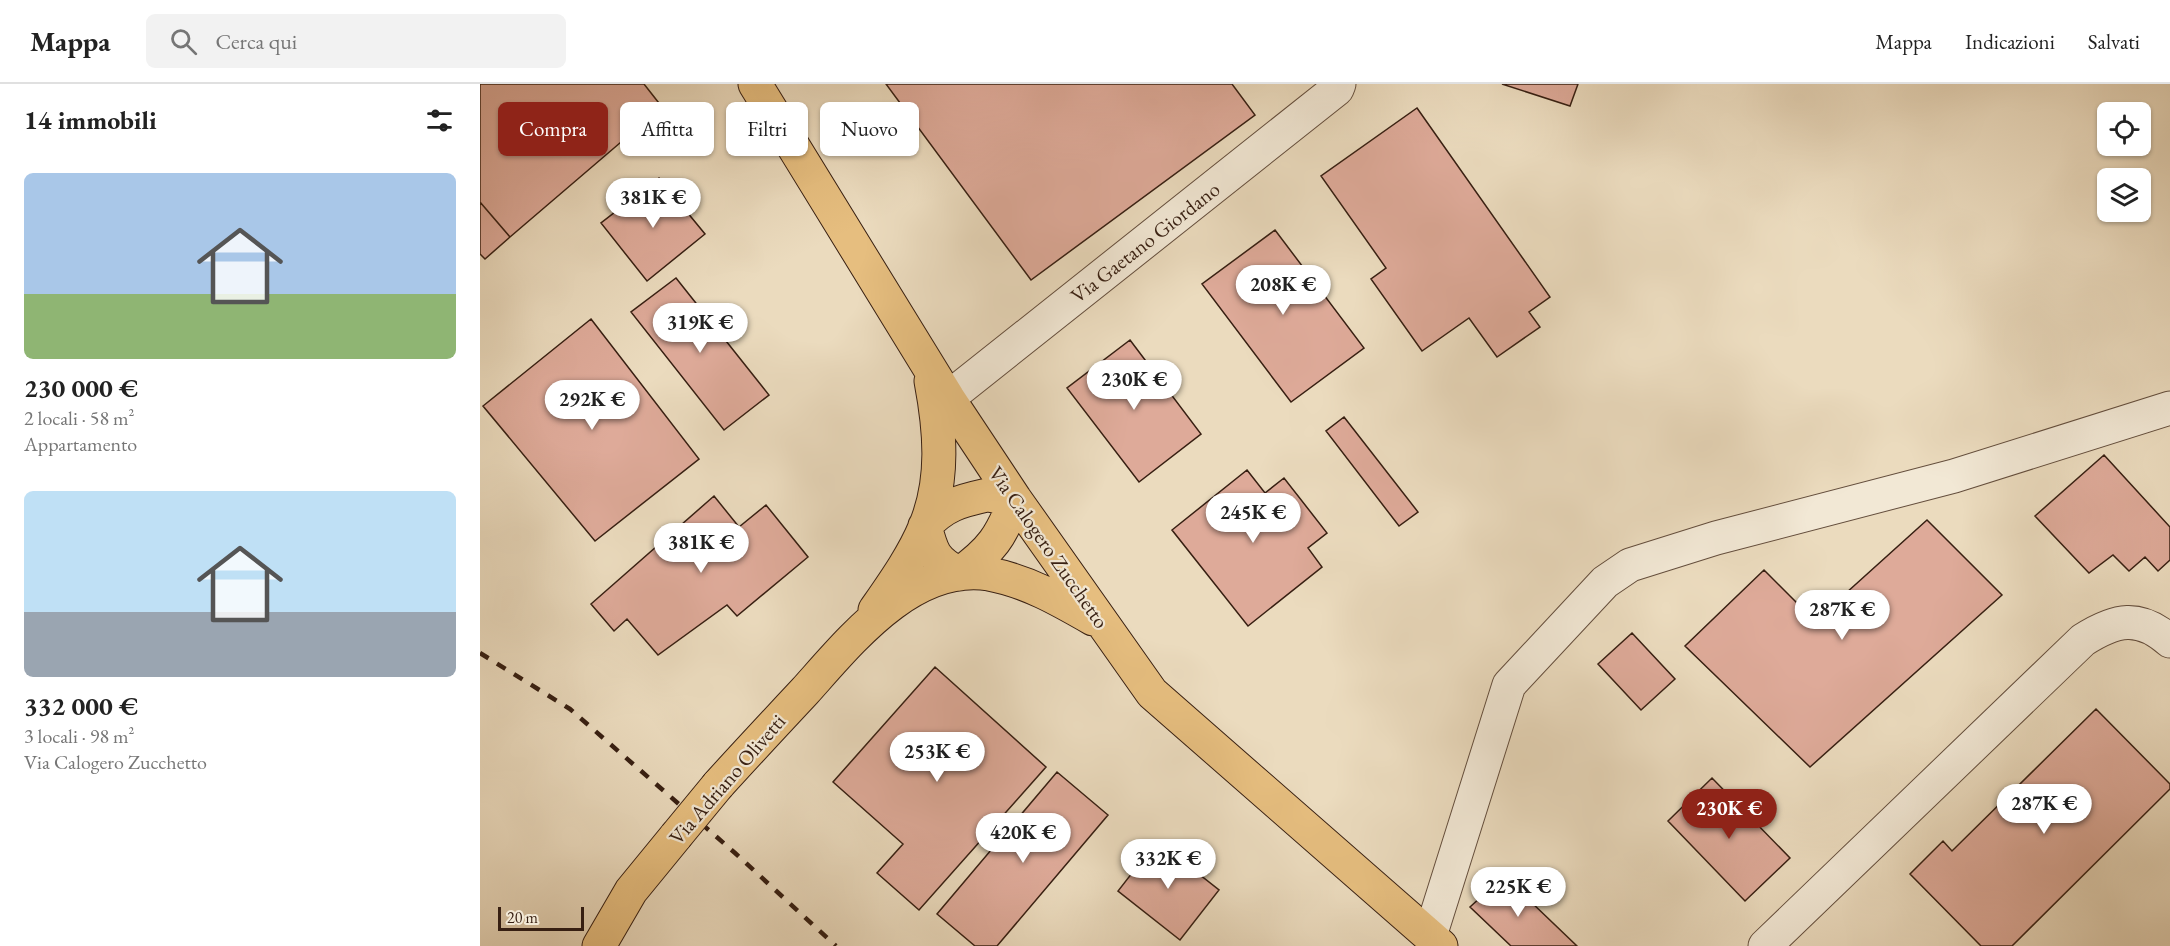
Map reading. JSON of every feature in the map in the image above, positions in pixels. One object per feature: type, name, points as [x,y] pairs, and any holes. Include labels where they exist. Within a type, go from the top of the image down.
[{"type":"main road","name":"Via Calogero Zucchetto","points":[[755,84],[948,398],[1015,499],[1152,693],[1435,941]]},
{"type":"main road","name":"Via Adriano Olivetti","points":[[925,526],[938,483],[939,428],[929,367]]},
{"type":"main road","name":"Via Adriano Olivetti","points":[[599,946],[631,891],[718,785],[868,622],[908,593],[959,574],[985,555],[999,539],[1015,499],[987,495],[962,500],[939,511],[925,526],[868,622]]},
{"type":"main road","points":[[925,526],[932,552],[941,564],[959,574]]},
{"type":"main road","name":"Via Adriano Olivetti","points":[[959,574],[988,574],[1024,584],[1057,598],[1102,624]]},
{"type":"street","name":"Via Gaetano Giordano","points":[[948,398],[1337,89],[1339,84]]},
{"type":"street","points":[[1435,941],[1509,685],[1605,582],[1630,565],[1716,538],[1954,476],[2170,408]]},
{"type":"street","points":[[1765,946],[2083,640],[2106,626],[2128,621],[2154,627],[2170,641]]},
{"type":"building","points":[[480,84],[644,84],[658,102],[620,102],[620,143],[608,153],[608,102],[498,102],[498,156],[605,156],[510,237],[480,202]]},
{"type":"building","points":[[886,84],[1232,84],[1255,115],[1031,280],[919,129],[919,102],[899,102]]},
{"type":"building","points":[[1502,84],[1578,84],[1570,106]]},
{"type":"building","points":[[1417,108],[1550,297],[1529,312],[1540,327],[1497,357],[1469,318],[1422,351],[1371,279],[1386,268],[1321,176]]},
{"type":"building","points":[[659,178],[705,234],[647,281],[601,223]]},
{"type":"building","points":[[480,202],[510,237],[485,259],[480,254]]},
{"type":"building","points":[[1275,230],[1364,348],[1291,402],[1202,284]]},
{"type":"building","points":[[676,278],[769,395],[724,430],[631,312]]},
{"type":"building","points":[[591,319],[699,459],[595,541],[483,406]]},
{"type":"building","points":[[1130,340],[1201,434],[1139,482],[1067,388]]},
{"type":"building","points":[[1344,417],[1418,512],[1399,526],[1326,431]]},
{"type":"building","points":[[2104,455],[2170,527],[2170,560],[2158,571],[2145,557],[2129,571],[2113,555],[2089,573],[2035,516]]},
{"type":"building","points":[[1247,470],[1265,493],[1284,478],[1327,533],[1308,548],[1322,567],[1248,626],[1172,530]]},
{"type":"building","points":[[714,496],[739,527],[766,505],[808,557],[737,616],[727,605],[658,655],[627,619],[614,631],[591,604]]},
{"type":"building","points":[[1927,520],[2002,595],[1810,767],[1685,646],[1764,570],[1815,621]]},
{"type":"building","points":[[1632,633],[1675,679],[1641,710],[1598,664]]},
{"type":"building","points":[[935,667],[1046,767],[919,910],[877,873],[903,844],[833,782]]},
{"type":"building","points":[[2096,709],[2170,784],[2170,789],[2012,946],[1981,946],[1910,874],[1943,841],[1952,851]]},
{"type":"building","points":[[1057,772],[1108,815],[997,946],[975,946],[937,914]]},
{"type":"building","points":[[1712,778],[1790,858],[1745,901],[1668,821]]},
{"type":"building","points":[[1157,841],[1219,890],[1180,940],[1118,891]]},
{"type":"building","points":[[1504,876],[1577,946],[1511,946],[1470,907]]},
{"type":"railway","points":[[480,653],[570,709],[735,853],[836,946]]}]
